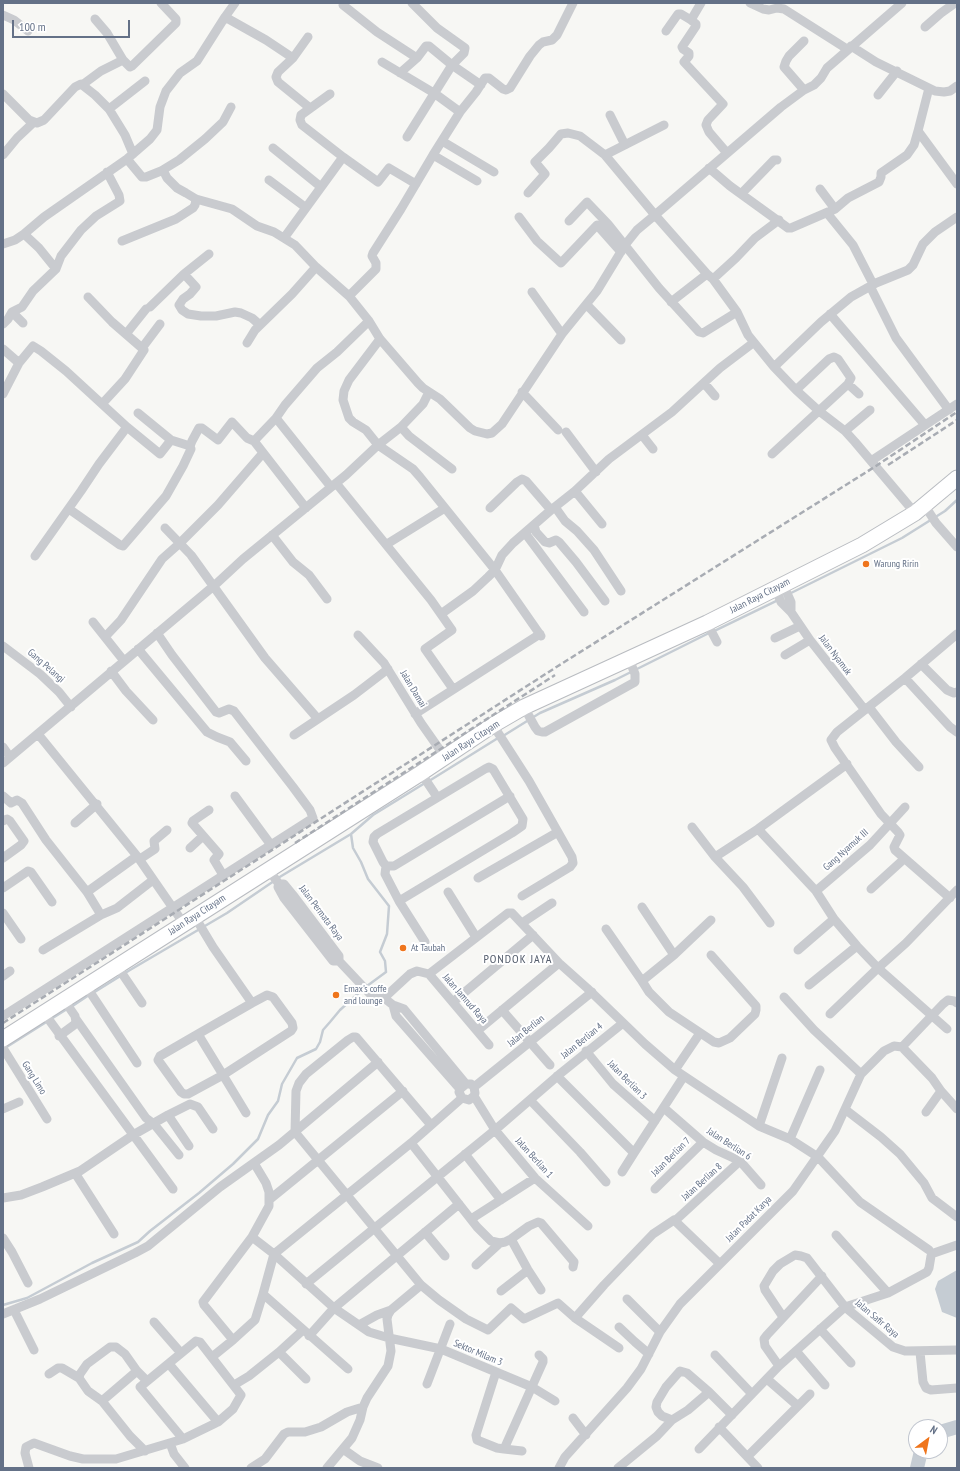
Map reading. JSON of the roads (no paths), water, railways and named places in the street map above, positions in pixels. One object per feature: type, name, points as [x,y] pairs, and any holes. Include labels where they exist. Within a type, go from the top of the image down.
[{"type":"main road","name":"Jalan Raya Citayam","points":[[3,1039],[88,990],[270,871],[423,776],[446,756],[526,712],[712,632],[923,511],[957,478]]},
{"type":"street","points":[[95,19],[107,33],[130,67],[176,23],[176,19],[160,3]]},
{"type":"street","points":[[3,244],[15,240],[24,234],[44,217],[130,156],[150,139],[157,130],[160,107],[166,91],[180,73],[197,61],[235,3]]},
{"type":"street","points":[[407,137],[452,65],[466,51],[465,48],[437,28],[412,3]]},
{"type":"street","points":[[348,296],[376,269],[376,263],[372,256],[373,253],[460,112],[487,77],[503,89],[506,90],[510,88],[530,56],[539,45],[543,42],[552,40],[557,35],[573,3]]},
{"type":"street","points":[[691,20],[701,3]]},
{"type":"street","points":[[750,3],[763,9],[784,9],[849,48],[936,90],[950,90],[957,86]]},
{"type":"street","points":[[163,170],[167,178],[177,188],[196,199],[232,209],[257,226],[284,238],[301,250],[316,267],[348,296],[369,321],[380,339],[412,377],[429,392],[440,399],[470,428],[487,434],[492,433],[502,424],[562,334],[587,305],[605,279],[623,248],[637,230],[781,107],[804,90],[814,85],[828,68],[849,48],[902,3]]},
{"type":"street","points":[[925,27],[940,13],[955,3]]},
{"type":"street","points":[[343,5],[377,32],[417,58]]},
{"type":"street","points":[[666,31],[678,14],[681,14],[696,24],[682,47],[689,53],[689,56],[684,62],[723,104],[708,120],[706,125],[709,132],[727,153]]},
{"type":"street","points":[[3,15],[14,20],[28,31]]},
{"type":"street","points":[[225,17],[266,40],[293,58]]},
{"type":"street","points":[[308,37],[293,58],[278,72],[276,77],[278,82],[310,108]]},
{"type":"street","points":[[804,41],[786,61],[784,67],[804,90]]},
{"type":"street","points":[[400,73],[417,58],[426,46],[429,46],[452,65],[481,85]]},
{"type":"street","points":[[3,94],[26,117],[37,123],[44,120],[78,84],[82,85],[101,71],[124,60]]},
{"type":"street","points":[[382,62],[434,93],[460,112]]},
{"type":"street","points":[[878,95],[897,71]]},
{"type":"street","points":[[109,109],[145,81]]},
{"type":"street","points":[[82,85],[96,95],[109,109],[124,135],[130,156],[142,177],[146,177],[163,170],[179,160],[223,122],[231,107]]},
{"type":"street","points":[[709,168],[730,186],[742,193],[788,228],[791,228],[831,211],[848,198],[879,182],[881,173],[907,155],[914,145],[918,131],[936,90]]},
{"type":"street","points":[[330,94],[301,115],[300,120],[302,125],[342,157],[378,182],[386,166],[416,184]]},
{"type":"street","points":[[610,115],[625,145]]},
{"type":"street","points":[[3,155],[17,138],[34,122]]},
{"type":"street","points":[[605,155],[664,125]]},
{"type":"street","points":[[918,131],[957,184]]},
{"type":"street","points":[[528,193],[545,174],[534,162],[561,134],[568,132],[580,136],[605,155],[655,215],[710,276],[737,312],[750,339],[774,367],[818,411],[845,432],[872,461],[936,523],[957,547]]},
{"type":"street","points":[[442,141],[494,172]]},
{"type":"street","points":[[273,148],[321,187]]},
{"type":"street","points":[[433,155],[477,181]]},
{"type":"street","points":[[284,238],[342,157]]},
{"type":"street","points":[[742,193],[774,160],[777,160]]},
{"type":"street","points":[[3,324],[12,312],[22,307],[33,292],[56,269],[61,256],[81,230],[96,216],[120,201],[119,195],[107,172]]},
{"type":"street","points":[[269,180],[306,207]]},
{"type":"street","points":[[820,189],[831,211],[853,245],[896,338],[953,407],[872,461]]},
{"type":"street","points":[[122,241],[176,218],[193,208],[196,199]]},
{"type":"street","points":[[569,221],[586,201],[608,224],[623,248]]},
{"type":"street","points":[[519,217],[537,241],[561,264],[597,225],[623,248],[699,332],[703,333],[737,312]]},
{"type":"street","points":[[774,367],[830,314],[851,297],[871,285],[908,270],[913,265],[923,244],[935,232],[957,217]]},
{"type":"street","points":[[672,302],[736,258],[755,238],[779,220]]},
{"type":"street","points":[[24,234],[39,248],[56,269]]},
{"type":"street","points":[[126,334],[148,308],[184,274],[209,254]]},
{"type":"street","points":[[247,343],[260,325],[292,294],[316,267]]},
{"type":"street","points":[[184,274],[196,287],[183,299],[179,305],[182,310],[188,314],[202,316],[216,316],[234,312],[241,313],[252,318],[260,325]]},
{"type":"street","points":[[532,292],[562,334]]},
{"type":"street","points":[[88,297],[142,348]]},
{"type":"street","points":[[587,305],[621,340]]},
{"type":"street","points":[[12,312],[23,323]]},
{"type":"street","points":[[830,314],[926,425]]},
{"type":"street","points":[[254,441],[276,418],[284,405],[317,368],[337,352],[369,321]]},
{"type":"street","points":[[102,404],[129,374],[144,350],[142,348],[160,324]]},
{"type":"street","points":[[380,339],[349,380],[343,396],[345,408],[349,418],[413,468],[495,570],[541,635],[415,714]]},
{"type":"street","points":[[441,614],[473,591],[495,570],[502,555],[513,543],[576,491],[609,459],[672,412],[750,339]]},
{"type":"street","points":[[3,394],[19,363],[33,346],[66,371],[127,427],[160,454],[171,440]]},
{"type":"street","points":[[3,350],[19,363]]},
{"type":"street","points":[[772,454],[848,384],[851,378],[838,359],[834,357],[829,359],[796,390]]},
{"type":"street","points":[[704,383],[715,396]]},
{"type":"street","points":[[848,384],[859,394]]},
{"type":"street","points":[[3,747],[7,760],[71,707],[157,632],[216,584],[243,559],[334,485],[381,442],[401,428],[423,404],[429,392]]},
{"type":"street","points":[[522,392],[562,431],[596,472]]},
{"type":"street","points":[[845,432],[870,410]]},
{"type":"street","points":[[138,413],[171,440],[190,446]]},
{"type":"street","points":[[276,418],[387,544],[431,600],[452,630],[425,649],[453,689]]},
{"type":"street","points":[[69,509],[123,546],[129,541],[166,496],[184,466],[191,449],[190,446],[199,428],[202,428],[218,440],[232,422],[247,438],[254,441],[306,508]]},
{"type":"street","points":[[35,556],[99,464],[127,427]]},
{"type":"street","points":[[401,428],[452,469]]},
{"type":"street","points":[[642,435],[653,449]]},
{"type":"street","points":[[105,637],[121,620],[162,558],[180,543],[218,505],[263,453]]},
{"type":"street","points":[[490,508],[516,482],[522,479],[526,481],[565,521],[577,531],[594,550],[621,591]]},
{"type":"street","points":[[576,491],[602,524]]},
{"type":"street","points":[[387,544],[444,508]]},
{"type":"street","points":[[534,525],[536,532],[545,542],[549,543],[556,540],[559,542],[605,601]]},
{"type":"street","points":[[165,528],[190,554],[265,658],[318,718]]},
{"type":"street","points":[[525,533],[584,612]]},
{"type":"street","points":[[272,535],[293,562],[309,576],[327,599]]},
{"type":"street","name":"Jalan Nyamuk","points":[[782,593],[791,612],[810,640],[867,709],[919,767]]},
{"type":"street","points":[[93,622],[124,661]]},
{"type":"street","points":[[775,638],[800,626]]},
{"type":"street","points":[[3,1016],[312,819],[313,816],[293,787],[234,711],[229,709],[219,713],[216,712],[172,655],[157,632]]},
{"type":"street","points":[[950,898],[895,850],[894,846],[900,835],[890,824],[835,748],[831,740],[837,732],[957,634]]},
{"type":"street","name":"Jalan Damai","points":[[358,635],[388,669],[415,714],[440,750],[446,756]]},
{"type":"street","points":[[785,655],[810,640]]},
{"type":"street","name":"Gang Pelangi","points":[[3,646],[40,674],[59,692],[71,707]]},
{"type":"street","points":[[138,649],[207,732],[210,735],[233,744],[246,761]]},
{"type":"street","points":[[921,664],[947,690],[954,693],[957,692]]},
{"type":"street","points":[[526,712],[538,731],[544,732],[632,683],[636,679],[632,666]]},
{"type":"street","points":[[294,735],[354,695],[388,669]]},
{"type":"street","points":[[111,671],[126,691],[153,720]]},
{"type":"street","points":[[905,678],[950,727],[957,732]]},
{"type":"street","points":[[495,729],[529,781],[572,857],[573,863],[570,867],[522,896]]},
{"type":"street","points":[[38,734],[139,858],[172,908],[192,921],[205,935],[252,1003]]},
{"type":"street","points":[[715,857],[758,829],[847,764]]},
{"type":"street","points":[[399,901],[520,828],[523,823],[523,819],[493,769],[489,767],[435,794],[376,834],[374,837],[373,842],[386,866],[385,874],[399,901],[425,942]]},
{"type":"street","points":[[423,776],[435,794]]},
{"type":"street","points":[[3,796],[11,803],[17,800],[22,803],[46,840],[87,892],[101,915]]},
{"type":"street","points":[[235,796],[271,844]]},
{"type":"street","points":[[386,866],[394,866],[510,796]]},
{"type":"street","points":[[75,823],[96,804]]},
{"type":"street","name":"Gang Nyamuk III","points":[[816,891],[870,845],[905,807]]},
{"type":"street","points":[[209,810],[192,822],[218,854],[214,860],[223,875]]},
{"type":"street","points":[[3,820],[10,820],[24,841],[21,845],[3,858]]},
{"type":"street","points":[[692,827],[715,857],[743,886],[770,923]]},
{"type":"street","points":[[758,829],[816,891],[834,919],[857,946],[878,968],[947,1029]]},
{"type":"street","points":[[87,892],[155,849],[154,841],[167,830]]},
{"type":"street","points":[[478,878],[558,832]]},
{"type":"street","points":[[190,848],[203,836]]},
{"type":"street","points":[[871,889],[904,859]]},
{"type":"street","points":[[3,888],[28,871],[52,902]]},
{"type":"street","name":"Jalan Permata Raya","points":[[270,871],[278,883],[278,887],[284,898],[330,957],[333,960],[339,961],[369,993],[384,998],[393,1005]]},
{"type":"street","points":[[42,950],[101,915],[117,908],[153,880]]},
{"type":"street","points":[[830,1014],[906,943],[957,890]]},
{"type":"street","points":[[448,892],[476,937]]},
{"type":"street","points":[[522,923],[552,903]]},
{"type":"street","points":[[642,907],[674,955]]},
{"type":"street","points":[[3,913],[21,939]]},
{"type":"street","points":[[428,974],[508,913],[512,913],[559,963],[592,992],[645,1044],[675,1070],[759,1126],[790,1139],[818,1157],[860,1202],[931,1253]]},
{"type":"street","points":[[798,950],[834,919]]},
{"type":"street","points":[[642,981],[674,955],[711,920]]},
{"type":"street","points":[[606,929],[657,1001],[669,1012],[714,1042],[722,1042],[730,1038],[755,1014],[756,1006],[711,955]]},
{"type":"street","points":[[453,1002],[533,935]]},
{"type":"street","points":[[809,985],[857,946]]},
{"type":"street","points":[[477,1031],[559,963]]},
{"type":"street","points":[[119,969],[142,1002]]},
{"type":"street","name":"Jalan Jamrud Raya","points":[[384,998],[410,974],[417,971],[428,974],[489,1045]]},
{"type":"street","points":[[88,990],[137,1063]]},
{"type":"street","name":"Jalan Berlian","points":[[274,1254],[411,1143],[467,1091],[592,992]]},
{"type":"street","points":[[267,995],[273,997],[292,1023],[293,1028],[223,1074],[188,1094],[184,1094],[180,1092],[158,1060],[160,1056],[198,1034],[267,995]]},
{"type":"street","points":[[784,998],[819,1035],[861,1074]]},
{"type":"street","points":[[957,1003],[948,1000],[931,1015],[902,1047],[928,1073],[957,1109]]},
{"type":"street","points":[[65,1002],[146,1118],[154,1124],[179,1155]]},
{"type":"street","name":"Jalan Berlian 1","points":[[393,1005],[396,1016],[467,1091],[495,1130],[535,1178],[588,1226]]},
{"type":"street","points":[[502,1010],[550,1065]]},
{"type":"street","points":[[45,1016],[173,1189]]},
{"type":"street","points":[[58,1033],[74,1026],[75,1016]]},
{"type":"street","name":"Jalan Berlian 4","points":[[306,1284],[495,1130],[586,1051],[623,1023]]},
{"type":"street","points":[[675,1070],[700,1033]]},
{"type":"street","points":[[198,1034],[246,1113]]},
{"type":"street","points":[[431,1125],[356,1037],[353,1037],[306,1074],[299,1083],[296,1091],[295,1132],[421,1285],[466,1319],[488,1330],[511,1308],[524,1319],[558,1303],[575,1318],[619,1348]]},
{"type":"street","name":"Jalan Padat Karya","points":[[559,1468],[564,1457],[586,1435],[627,1388],[641,1369],[660,1332],[680,1304],[793,1191],[835,1131],[846,1110],[861,1074],[884,1051],[894,1046],[902,1047]]},
{"type":"street","name":"Gang Limo","points":[[3,1048],[47,1119]]},
{"type":"street","name":"Jalan Berlian 3","points":[[586,1051],[613,1084],[655,1121]]},
{"type":"street","points":[[759,1126],[782,1058]]},
{"type":"street","points":[[3,1314],[140,1250],[157,1239],[220,1187],[279,1145],[378,1062]]},
{"type":"street","points":[[790,1139],[820,1070]]},
{"type":"street","points":[[556,1076],[634,1153]]},
{"type":"street","points":[[622,1172],[684,1076]]},
{"type":"street","points":[[269,1200],[403,1091]]},
{"type":"street","points":[[926,1112],[941,1091]]},
{"type":"street","points":[[530,1100],[580,1152],[606,1182]]},
{"type":"street","points":[[3,1109],[19,1102]]},
{"type":"street","points":[[3,1198],[21,1195],[42,1188],[75,1173],[91,1164],[109,1150],[133,1135],[190,1104],[198,1107],[213,1128]]},
{"type":"street","name":"Jalan Berlian 6","points":[[664,1108],[703,1142],[740,1161],[761,1184]]},
{"type":"street","points":[[846,1110],[900,1154],[924,1183],[932,1198],[957,1217]]},
{"type":"street","points":[[168,1115],[189,1146]]},
{"type":"street","name":"Jalan Berlian 7","points":[[655,1189],[703,1142]]},
{"type":"street","points":[[411,1143],[487,1237],[491,1241],[500,1243]]},
{"type":"street","points":[[465,1154],[501,1200]]},
{"type":"street","name":"Jalan Berlian 8","points":[[678,1218],[740,1161]]},
{"type":"street","points":[[233,1340],[203,1302],[252,1237],[269,1206],[266,1183],[254,1163]]},
{"type":"street","points":[[75,1173],[114,1234]]},
{"type":"street","points":[[471,1219],[535,1178]]},
{"type":"street","points":[[234,1385],[250,1376],[279,1352],[306,1333],[459,1204]]},
{"type":"street","points":[[575,1318],[653,1234],[674,1220],[720,1264]]},
{"type":"street","points":[[476,1265],[500,1243],[511,1239],[535,1223],[541,1223],[574,1262],[573,1267]]},
{"type":"street","points":[[425,1232],[445,1256]]},
{"type":"street","points":[[836,1235],[888,1293]]},
{"type":"street","name":"Sektor Milam 3","points":[[252,1237],[274,1254],[334,1308],[369,1332],[388,1338],[441,1349],[532,1387],[555,1401]]},
{"type":"street","points":[[3,1238],[28,1283]]},
{"type":"street","points":[[511,1239],[541,1290]]},
{"type":"street","points":[[931,1253],[957,1245]]},
{"type":"street","points":[[699,1449],[779,1366],[820,1328],[845,1307],[888,1293],[927,1272],[930,1268],[931,1253]]},
{"type":"street","points":[[212,1357],[233,1340],[256,1318],[274,1254]]},
{"type":"street","name":"Jalan Safir Raya","points":[[783,1317],[765,1290],[766,1281],[773,1271],[787,1259],[795,1255],[801,1256],[807,1258],[845,1307],[893,1347],[905,1352],[957,1350]]},
{"type":"street","points":[[501,1291],[528,1270]]},
{"type":"street","points":[[779,1366],[764,1346],[766,1335],[822,1276]]},
{"type":"street","points":[[359,1325],[391,1310],[421,1285]]},
{"type":"street","points":[[263,1294],[348,1369]]},
{"type":"street","points":[[627,1299],[660,1332]]},
{"type":"street","points":[[14,1310],[34,1350]]},
{"type":"street","points":[[327,1468],[352,1438],[360,1420],[363,1407],[390,1361],[391,1351],[388,1338],[387,1319],[391,1310]]},
{"type":"street","points":[[154,1322],[181,1353]]},
{"type":"street","points":[[427,1384],[450,1324]]},
{"type":"street","points":[[619,1327],[649,1354]]},
{"type":"street","points":[[820,1328],[851,1363]]},
{"type":"street","points":[[29,1468],[25,1454],[26,1447],[34,1443],[83,1459],[116,1459],[183,1439],[218,1422],[233,1409],[241,1395],[200,1342],[196,1341],[140,1387]]},
{"type":"street","points":[[79,1378],[87,1364],[110,1347],[116,1346],[125,1354],[140,1387],[183,1439]]},
{"type":"street","points":[[796,1351],[825,1385]]},
{"type":"street","points":[[279,1352],[306,1379]]},
{"type":"street","points":[[920,1352],[923,1382],[926,1388],[931,1390],[957,1388]]},
{"type":"street","points":[[504,1449],[543,1362],[539,1355]]},
{"type":"street","points":[[715,1355],[752,1394]]},
{"type":"street","points":[[168,1364],[218,1422]]},
{"type":"street","points":[[49,1374],[62,1368],[79,1378],[88,1391],[102,1400],[130,1436],[145,1451]]},
{"type":"street","points":[[672,1420],[662,1416],[656,1407],[663,1391],[680,1371],[687,1373],[709,1392],[732,1416]]},
{"type":"street","points":[[496,1372],[476,1435],[477,1440],[504,1449],[522,1451]]},
{"type":"street","points":[[133,1374],[147,1380]]},
{"type":"street","points":[[102,1400],[133,1374]]},
{"type":"street","points":[[767,1378],[798,1406]]},
{"type":"street","points":[[618,1468],[657,1436],[672,1420],[688,1410],[709,1392]]},
{"type":"street","points":[[748,1456],[810,1394]]},
{"type":"street","points":[[251,1468],[265,1458],[284,1434],[288,1432],[304,1432],[321,1427],[347,1412],[363,1407]]},
{"type":"street","points":[[573,1418],[586,1435]]},
{"type":"street","points":[[719,1427],[758,1468]]},
{"type":"street","points":[[170,1443],[174,1454],[185,1468]]},
{"type":"street","points":[[343,1449],[360,1461],[378,1468]]},
{"type":"waterway","points":[[789,594],[902,538],[945,511],[957,500]]},
{"type":"waterway","points":[[714,631],[778,600]]},
{"type":"waterway","points":[[503,736],[540,713],[615,680],[709,633]]},
{"type":"waterway","points":[[429,781],[498,738]]},
{"type":"waterway","points":[[278,878],[351,834],[373,815],[425,783]]},
{"type":"waterway","points":[[351,834],[353,848],[368,879],[389,906],[387,934],[380,952],[385,961],[386,972],[367,986]]},
{"type":"waterway","points":[[93,993],[227,913],[274,881]]},
{"type":"waterway","points":[[3,1305],[27,1298],[92,1263],[138,1242],[233,1164],[258,1139],[268,1115],[278,1101],[282,1084],[297,1058],[316,1049],[320,1042],[323,1030],[340,1010],[363,989]]},
{"type":"waterway","points":[[71,1007],[89,995]]},
{"type":"waterway","points":[[5,1048],[67,1009]]},
{"type":"waterway","points":[[948,1430],[957,1427]]},
{"type":"waterway","points":[[917,1468],[919,1459]]},
{"type":"railway","points":[[3,1023],[558,666],[876,466],[957,412]]},
{"type":"railway","points":[[888,465],[957,420]]},
{"type":"railway","points":[[295,843],[555,675]]},
{"type":"place","name":"Warung Ririn","points":[[866,564]]},
{"type":"place","name":"At Taubah","points":[[403,948]]},
{"type":"place","name":"Emax's coffe and lounge","points":[[336,995]]},
{"type":"district","name":"PONDOK JAYA","points":[[518,960]]}]
